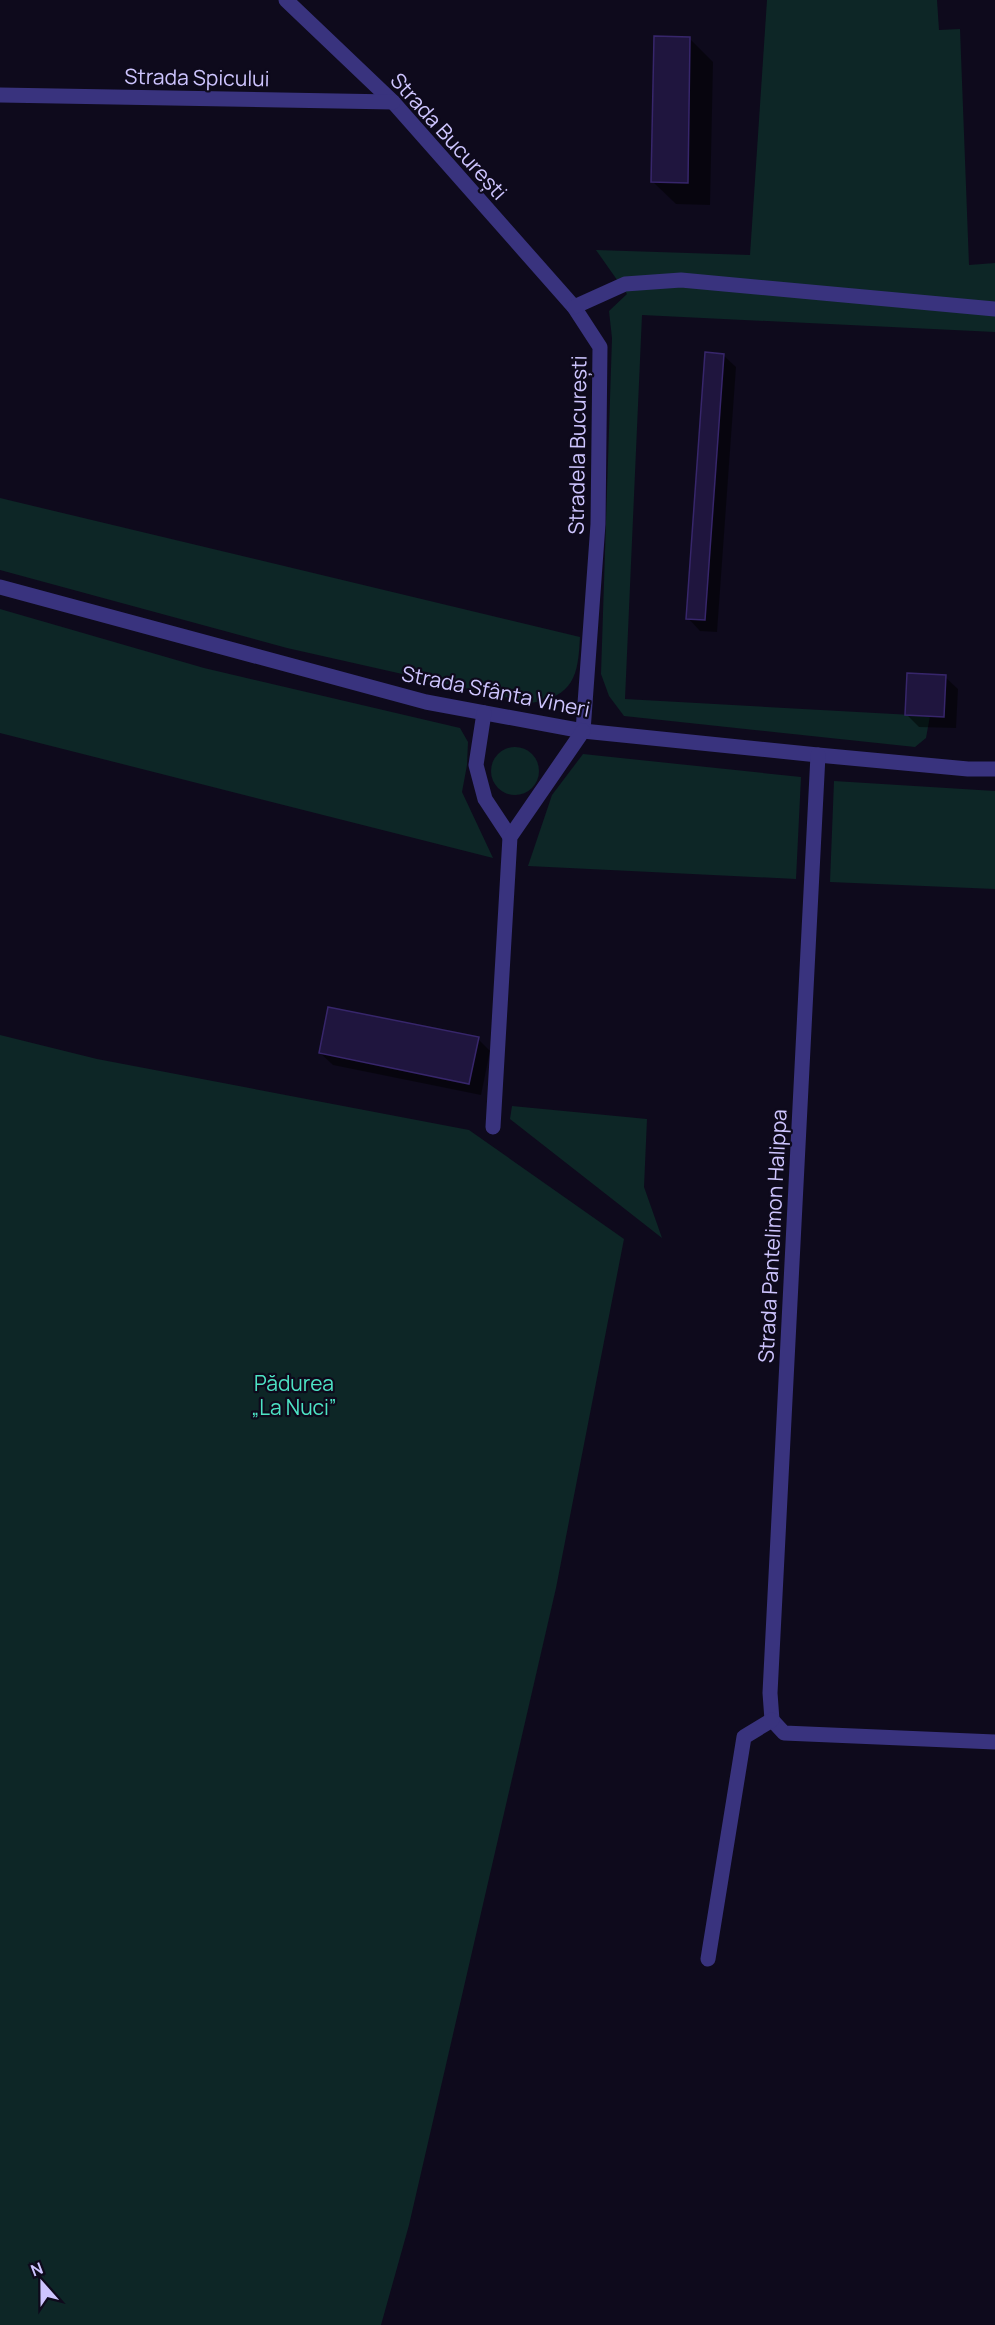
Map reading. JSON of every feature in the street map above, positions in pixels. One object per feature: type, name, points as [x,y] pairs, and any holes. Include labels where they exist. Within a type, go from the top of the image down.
[{"type":"street","name":"Strada București","points":[[286,0],[393,102],[574,307]]},
{"type":"street","name":"Strada Spicului","points":[[0,95],[393,102]]},
{"type":"street","points":[[574,307],[625,284],[681,280],[995,309]]},
{"type":"street","name":"Stradela București","points":[[574,307],[600,347],[598,524],[584,731]]},
{"type":"street","name":"Strada Sfânta Vineri","points":[[0,587],[415,699],[484,713],[584,731],[968,769],[995,769]]},
{"type":"street","points":[[484,713],[476,765],[485,799],[510,837]]},
{"type":"street","points":[[493,1126],[510,837],[584,731]]},
{"type":"street","name":"Strada Pantelimon Halippa","points":[[772,1720],[770,1693],[818,755]]},
{"type":"street","points":[[708,1959],[744,1737],[772,1720],[784,1733],[995,1742]]},
{"type":"green space","points":[[767,0],[937,0],[939,30],[960,29],[969,265],[995,263],[995,332],[642,315],[625,699],[930,716],[926,738],[915,747],[624,716],[609,696],[601,674],[612,338],[609,311],[627,294],[596,250],[750,255]]},
{"type":"green space","points":[[0,498],[580,637],[578,663],[571,682],[565,689],[545,700],[531,703],[287,648],[0,570]]},
{"type":"green space","points":[[0,609],[204,668],[460,728],[468,742],[462,792],[493,858],[0,733]]},
{"type":"green space","points":[[510,747],[520,747],[532,754],[539,766],[539,776],[532,788],[520,795],[510,795],[495,784],[491,776],[491,766],[502,751]]},
{"type":"green space","points":[[583,754],[801,777],[796,879],[528,866],[552,795]]},
{"type":"green space","points":[[834,781],[995,791],[995,889],[830,882]]},
{"type":"green space","name":"Pădurea „La Nuci”","points":[[0,1035],[97,1059],[469,1130],[624,1239],[556,1588],[409,2225],[381,2325],[0,2325]]},
{"type":"green space","points":[[512,1106],[647,1119],[644,1187],[662,1238],[510,1119]]},
{"type":"building","points":[[654,36],[690,37],[688,183],[651,182]]},
{"type":"building","points":[[705,352],[724,354],[705,620],[686,619]]},
{"type":"building","points":[[907,673],[946,675],[944,717],[905,715]]},
{"type":"building","points":[[328,1007],[479,1037],[469,1084],[319,1053]]}]
